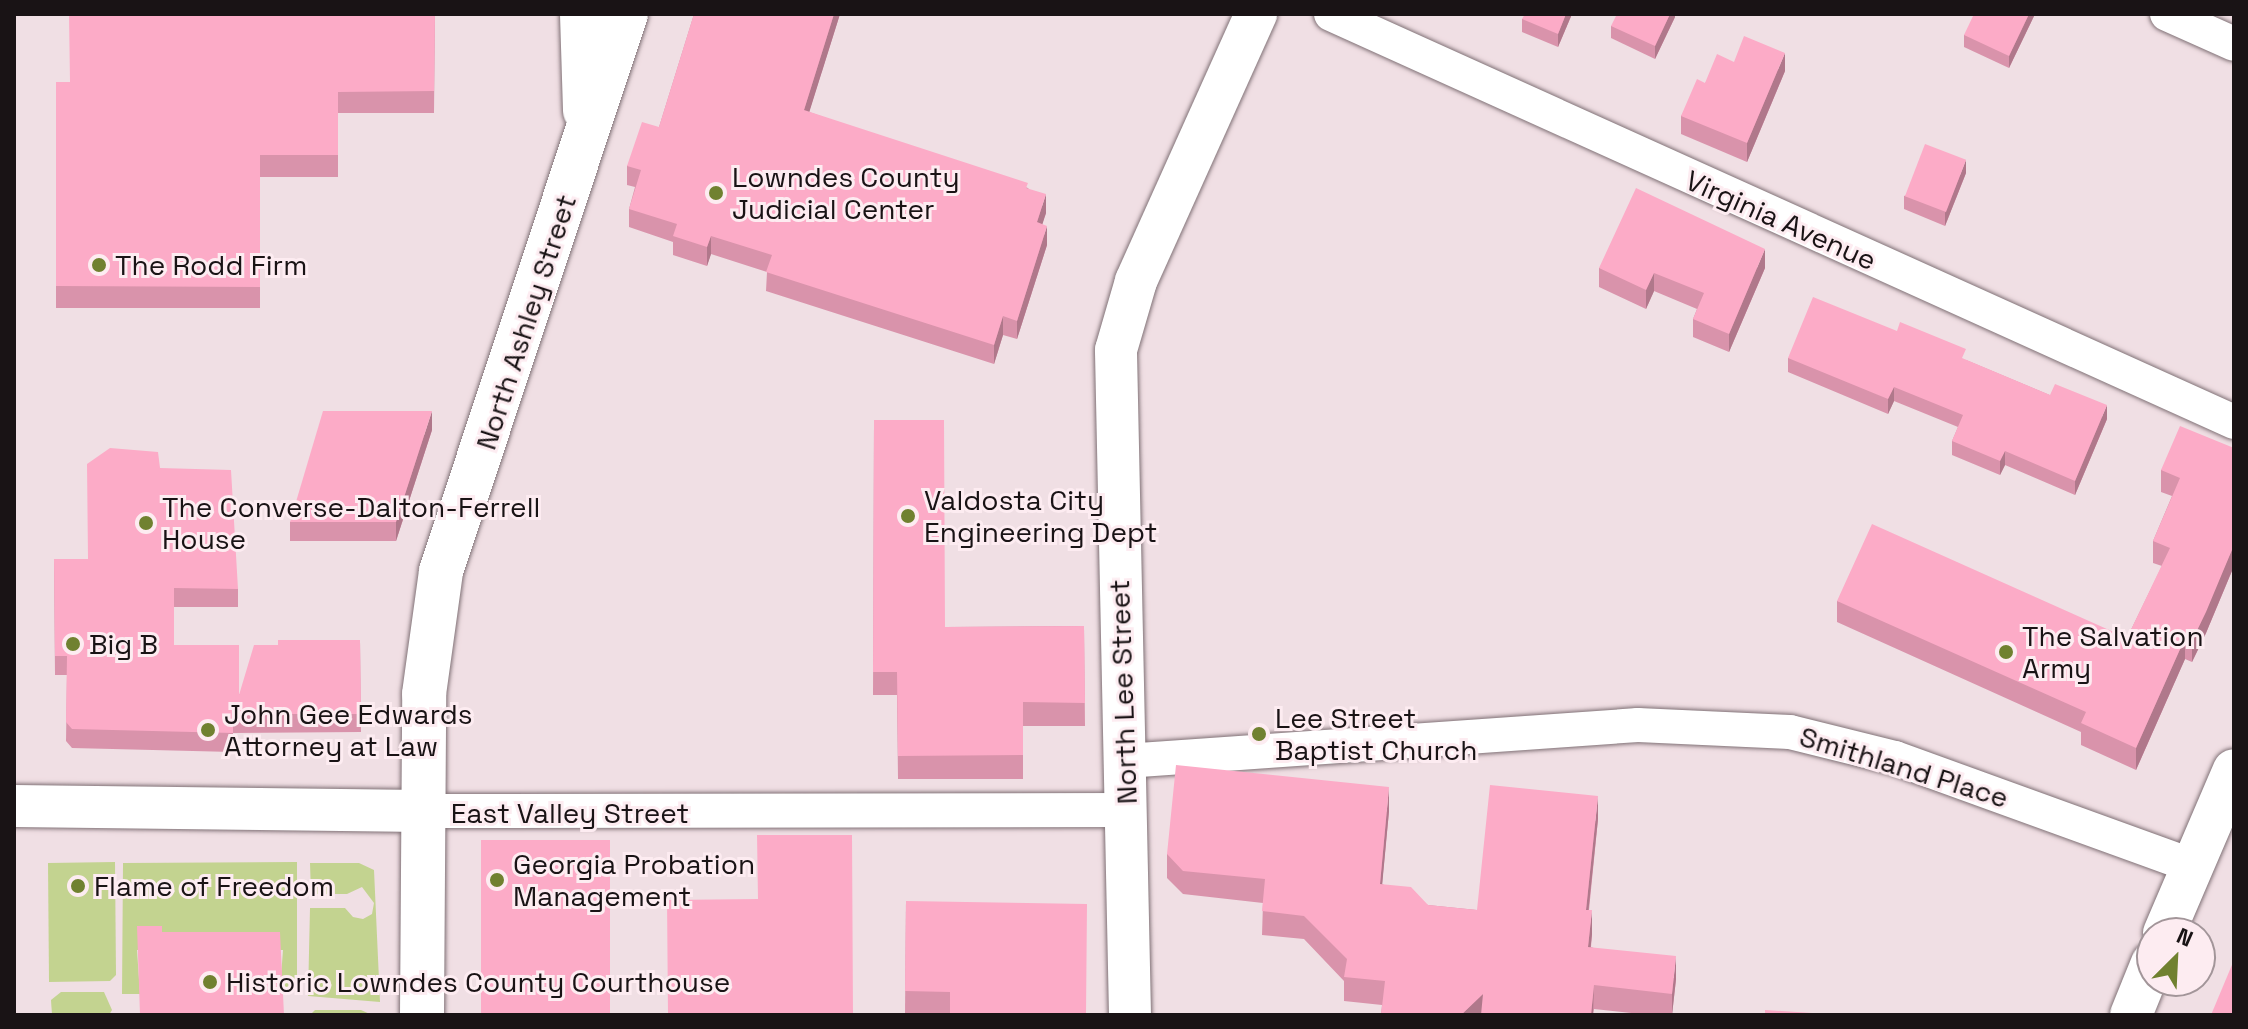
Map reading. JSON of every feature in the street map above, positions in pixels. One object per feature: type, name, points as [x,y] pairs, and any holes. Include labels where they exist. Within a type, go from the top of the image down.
[{"type":"main road","points":[[582,14],[587,133]]},
{"type":"main road","name":"North Ashley Street","points":[[422,1015],[428,637],[441,571],[626,14]]},
{"type":"street","name":"North Lee Street","points":[[1130,1015],[1116,350],[1136,281],[1256,14]]},
{"type":"street","name":"Virginia Avenue","points":[[1331,14],[2234,422]]},
{"type":"street","points":[[2167,14],[2234,44]]},
{"type":"street","name":"Smithland Place","points":[[1125,761],[1638,725],[1790,732],[1895,758],[2193,866]]},
{"type":"street","points":[[2171,917],[2234,770]]},
{"type":"street","name":"East Valley Street","points":[[14,806],[423,811],[1127,810]]},
{"type":"green space","points":[[115,862],[116,975],[110,981],[49,982],[48,863]]},
{"type":"green space","points":[[297,862],[297,991],[280,990],[283,950],[137,950],[140,994],[122,994],[123,863]]},
{"type":"green space","points":[[310,863],[359,863],[374,870],[380,1002],[308,996],[310,908],[345,908],[353,917],[363,919],[372,914],[374,903],[362,887],[347,894],[311,894]]},
{"type":"green space","points":[[61,992],[104,992],[112,1010],[109,1015],[52,1015],[51,1000]]},
{"type":"green space","points":[[315,1010],[361,1010],[372,1015],[310,1015]]},
{"type":"building","points":[[69,14],[435,14],[434,91],[338,92],[338,155],[260,155],[260,287],[56,286],[56,82],[70,82]]},
{"type":"building","points":[[694,14],[834,14],[804,110],[1028,183],[1026,188],[1046,194],[1037,222],[1047,226],[1017,321],[1003,316],[994,345],[766,272],[772,255],[711,236],[707,247],[673,236],[677,224],[629,209],[641,170],[627,166],[642,122],[659,127]]},
{"type":"building","points":[[1525,14],[1566,14],[1558,34],[1522,19]]},
{"type":"building","points":[[1617,14],[1670,14],[1655,46],[1611,26]]},
{"type":"building","points":[[1974,14],[2029,14],[2009,56],[1964,35]]},
{"type":"building","points":[[1744,36],[1785,53],[1747,143],[1681,116],[1697,79],[1705,83],[1717,54],[1734,62]]},
{"type":"building","points":[[1925,144],[1966,160],[1946,212],[1905,196]]},
{"type":"building","points":[[1636,188],[1765,249],[1729,334],[1693,319],[1704,293],[1654,273],[1646,290],[1599,268]]},
{"type":"building","points":[[1813,297],[1897,331],[1900,322],[1966,349],[1962,358],[2050,395],[2055,384],[2107,405],[2075,481],[2005,451],[2000,461],[1952,441],[1963,415],[1894,387],[1888,399],[1788,358]]},
{"type":"building","points":[[323,411],[432,411],[396,522],[290,522]]},
{"type":"building","points":[[874,420],[944,420],[945,627],[1084,626],[1085,703],[1023,702],[1023,755],[898,756],[897,672],[873,672]]},
{"type":"building","points":[[2180,426],[2234,448],[2234,545],[2192,641],[2185,638],[2136,748],[2081,723],[2086,712],[1837,601],[1872,524],[2127,638],[2170,548],[2153,541],[2180,478],[2161,470]]},
{"type":"building","points":[[110,448],[158,452],[160,468],[231,470],[238,589],[174,588],[174,645],[239,645],[239,695],[254,645],[278,645],[278,640],[360,640],[361,714],[233,714],[233,733],[72,729],[66,722],[67,656],[55,656],[54,559],[88,559],[87,464]]},
{"type":"building","points":[[1176,765],[1389,787],[1380,884],[1411,887],[1428,905],[1477,910],[1490,785],[1598,796],[1586,910],[1592,910],[1588,947],[1676,956],[1672,994],[1594,985],[1591,1015],[1481,1015],[1483,994],[1461,1015],[1381,1015],[1385,981],[1344,977],[1347,959],[1304,916],[1262,911],[1265,879],[1183,871],[1167,854]]},
{"type":"building","points":[[757,835],[852,835],[853,1015],[668,1015],[667,900],[758,899]]},
{"type":"building","points":[[481,840],[610,840],[610,1015],[481,1015]]},
{"type":"building","points":[[906,901],[1087,904],[1086,1015],[950,1015],[950,992],[905,991]]},
{"type":"building","name":"Historic Lowndes County Courthouse","points":[[137,926],[162,926],[162,932],[280,932],[284,1015],[140,1015]]},
{"type":"building","points":[[2234,960],[2234,1015],[2211,1015]]},
{"type":"building","points":[[1765,1010],[1812,1013],[1812,1015],[1765,1015]]},
{"type":"place","name":"Lowndes County Judicial Center","points":[[716,193]]},
{"type":"place","name":"The Rodd Firm","points":[[99,265]]},
{"type":"place","name":"Valdosta City Engineering Dept","points":[[908,516]]},
{"type":"place","name":"The Converse-Dalton-Ferrell House","points":[[146,523]]},
{"type":"place","name":"Big B","points":[[73,644]]},
{"type":"place","name":"The Salvation Army","points":[[2006,652]]},
{"type":"place","name":"John Gee Edwards Attorney at Law","points":[[208,730]]},
{"type":"place","name":"Lee Street Baptist Church","points":[[1259,734]]},
{"type":"place","name":"Georgia Probation Management","points":[[497,880]]},
{"type":"place","name":"Flame of Freedom","points":[[78,886]]},
{"type":"place","name":"Historic Lowndes County Courthouse","points":[[210,982]]}]
